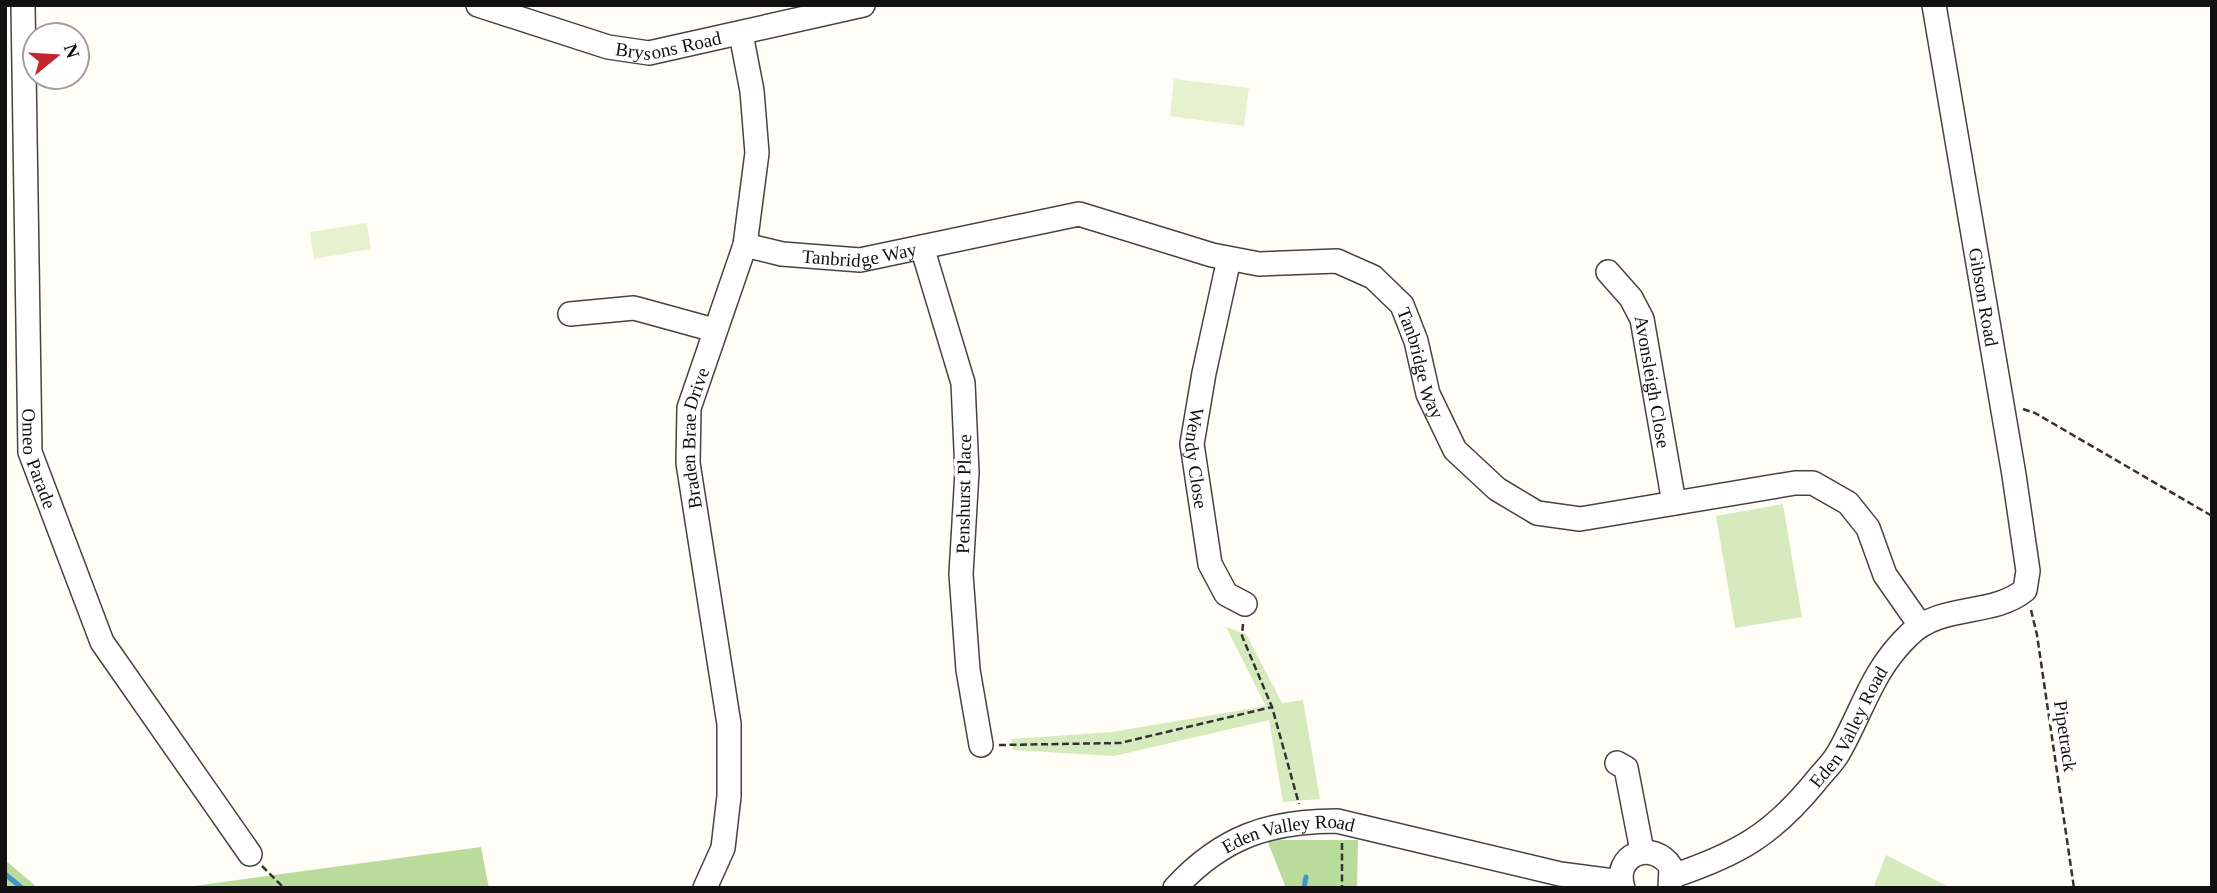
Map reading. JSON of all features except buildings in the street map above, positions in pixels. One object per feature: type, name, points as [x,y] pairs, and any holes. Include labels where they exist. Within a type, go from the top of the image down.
[{"type":"street","name":"Omeo Parade","points":[[23,5],[30,452],[102,642],[250,854]]},
{"type":"street","name":"Brysons Road","points":[[478,5],[537,26],[632,52],[664,51],[855,6]]},
{"type":"street","name":"Gibson Road","points":[[1934,5],[2003,404],[2028,571],[2025,590]]},
{"type":"street","name":"Braden Brae Drive","points":[[705,888],[723,848],[729,796],[729,724],[689,449],[689,408],[713,330],[746,245],[757,153],[752,92],[741,34]]},
{"type":"street","name":"Tanbridge Way","points":[[746,245],[782,254],[860,260],[1079,214],[1229,259],[1259,264],[1337,261],[1373,276],[1402,305],[1416,341],[1428,394],[1455,450],[1497,489],[1537,513],[1580,519],[1795,483],[1813,483],[1848,503],[1868,528],[1885,575],[1920,625]]},
{"type":"street","name":"Penshurst Place","points":[[922,247],[943,307],[963,383],[967,472],[961,574],[968,670],[981,746]]},
{"type":"street","name":"Wendy Close","points":[[1229,259],[1204,373],[1192,444],[1210,564],[1226,594],[1245,604]]},
{"type":"street","name":"Avonsleigh Close","points":[[1608,272],[1631,298],[1642,318],[1674,503]]},
{"type":"street","points":[[570,314],[634,308],[713,330]]},
{"type":"street","name":"Eden Valley Road","points":[[1175,888],[1209,856],[1259,829],[1304,822],[1337,821],[1560,874],[1622,885],[1623,866],[1634,854],[1642,851],[1659,854],[1671,867],[1671,882],[1731,855],[1786,817],[1838,754],[1876,672],[1920,625],[1949,613],[2011,601],[2025,590]]},
{"type":"street","points":[[1625,764],[1642,851]]},
{"type":"path","points":[[2003,404],[2035,412],[2212,516]]},
{"type":"path","name":"Pipetrack","points":[[2025,590],[2038,635],[2074,888]]},
{"type":"path","points":[[1245,604],[1242,636],[1272,707],[1304,822]]},
{"type":"path","points":[[981,746],[1120,743],[1272,707]]},
{"type":"path","points":[[1337,821],[1343,853],[1340,882],[1342,888]]},
{"type":"path","points":[[250,854],[284,888]]},
{"type":"green space","points":[[1174,79],[1249,88],[1244,126],[1170,116]]},
{"type":"green space","points":[[367,223],[371,249],[314,259],[310,232]]},
{"type":"green space","points":[[1783,504],[1802,617],[1735,628],[1716,516]]},
{"type":"green space","points":[[1226,627],[1246,634],[1282,703],[1303,700],[1320,799],[1283,802],[1269,720],[1114,756],[1013,750],[1011,739],[1112,732],[1266,706]]},
{"type":"green space","points":[[1267,840],[1358,840],[1357,888],[1286,888]]},
{"type":"green space","points":[[481,847],[489,888],[179,888]]},
{"type":"green space","points":[[1886,855],[1951,888],[1873,888]]},
{"type":"green space","points":[[5,860],[38,888],[5,888]]},
{"type":"waterway","points":[[5,874],[22,888]]},
{"type":"waterway","points":[[1304,888],[1306,877]]}]
